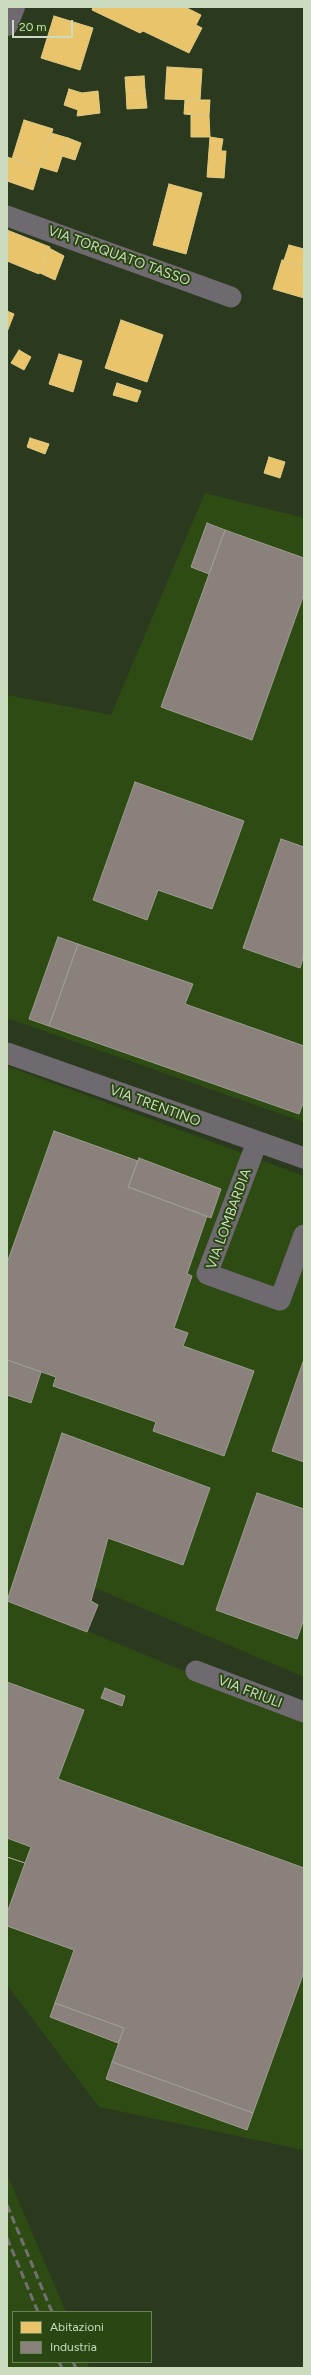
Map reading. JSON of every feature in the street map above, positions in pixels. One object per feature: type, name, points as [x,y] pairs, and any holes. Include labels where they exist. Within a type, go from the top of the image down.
[{"type":"street","points":[[7,25],[14,7]]},
{"type":"street","name":"VIA TORQUATO TASSO","points":[[7,216],[231,297]]},
{"type":"street","name":"VIA TRENTINO","points":[[7,1053],[304,1158]]},
{"type":"street","name":"VIA LOMBARDIA","points":[[257,1142],[207,1274],[280,1300],[304,1236]]},
{"type":"street","name":"VIA FRIULI","points":[[196,1671],[304,1712]]},
{"type":"shaded area","points":[[205,493],[304,518],[304,1122],[7,1018],[7,695],[111,715]]},
{"type":"shaded area","points":[[7,1066],[304,1176],[304,1677],[79,1581],[65,1622],[304,1720],[304,2150],[99,2107],[7,1985]]},
{"type":"shaded area","points":[[7,2174],[66,2311],[12,2311],[12,2363],[88,2363],[90,2368],[7,2368]]},
{"type":"building: Abitazioni","points":[[93,7],[185,7],[201,15],[196,25],[202,28],[189,53],[143,31],[140,33],[92,10]]},
{"type":"building: Abitazioni","points":[[54,16],[93,28],[80,70],[41,58]]},
{"type":"building: Abitazioni","points":[[167,67],[202,69],[200,100],[165,99]]},
{"type":"building: Abitazioni","points":[[144,76],[145,90],[126,91],[125,77]]},
{"type":"building: Abitazioni","points":[[69,89],[82,93],[98,91],[100,113],[77,116],[78,110],[64,105]]},
{"type":"building: Abitazioni","points":[[145,90],[147,108],[127,109],[126,91]]},
{"type":"building: Abitazioni","points":[[185,100],[210,100],[209,116],[184,114]]},
{"type":"building: Abitazioni","points":[[191,114],[209,116],[210,137],[191,137]]},
{"type":"building: Abitazioni","points":[[24,120],[53,129],[40,167],[12,159]]},
{"type":"building: Abitazioni","points":[[51,133],[68,138],[57,172],[40,167]]},
{"type":"building: Abitazioni","points":[[210,137],[223,139],[221,151],[226,151],[224,178],[207,177]]},
{"type":"building: Abitazioni","points":[[68,138],[81,143],[75,160],[62,156]]},
{"type":"building: Abitazioni","points":[[7,157],[40,167],[33,190],[7,181]]},
{"type":"building: Abitazioni","points":[[169,184],[202,193],[186,254],[153,245]]},
{"type":"building: Abitazioni","points":[[7,230],[50,247],[39,274],[7,261]]},
{"type":"building: Abitazioni","points":[[289,245],[304,249],[304,266],[284,260]]},
{"type":"building: Abitazioni","points":[[49,248],[64,256],[55,280],[40,273]]},
{"type":"building: Abitazioni","points":[[282,260],[304,266],[304,298],[273,289]]},
{"type":"building: Abitazioni","points":[[7,311],[14,314],[7,332]]},
{"type":"building: Abitazioni","points":[[121,320],[163,335],[147,382],[105,368]]},
{"type":"building: Abitazioni","points":[[19,350],[31,357],[24,370],[11,363]]},
{"type":"building: Abitazioni","points":[[59,354],[82,361],[73,392],[49,384]]},
{"type":"building: Abitazioni","points":[[117,383],[141,391],[137,402],[113,395]]},
{"type":"building: Abitazioni","points":[[30,438],[49,444],[45,454],[27,447]]},
{"type":"building: Abitazioni","points":[[269,457],[285,462],[280,478],[264,473]]},
{"type":"building: Industria","points":[[207,523],[225,530],[209,574],[191,567]]},
{"type":"building: Industria","points":[[225,530],[304,558],[304,594],[252,740],[161,707]]},
{"type":"building: Industria","points":[[135,782],[244,821],[212,909],[158,890],[147,920],[93,900]]},
{"type":"building: Industria","points":[[281,839],[304,847],[304,955],[300,968],[243,948]]},
{"type":"building: Industria","points":[[58,937],[78,944],[49,1026],[29,1019]]},
{"type":"building: Industria","points":[[78,944],[193,984],[185,1004],[304,1046],[304,1101],[299,1114],[49,1026]]},
{"type":"building: Industria","points":[[54,1131],[138,1161],[128,1187],[207,1216],[187,1274],[192,1276],[174,1328],[188,1333],[183,1346],[254,1371],[224,1456],[153,1431],[156,1422],[53,1386],[56,1377],[7,1360],[7,1263]]},
{"type":"building: Industria","points":[[139,1158],[221,1189],[211,1218],[128,1187]]},
{"type":"building: Industria","points":[[304,1359],[304,1462],[272,1451]]},
{"type":"building: Industria","points":[[7,1360],[41,1372],[31,1403],[7,1395]]},
{"type":"building: Industria","points":[[62,1433],[210,1488],[183,1565],[108,1538],[91,1601],[98,1605],[87,1632],[7,1601]]},
{"type":"building: Industria","points":[[257,1493],[304,1509],[304,1619],[297,1639],[216,1610]]},
{"type":"building: Industria","points":[[7,1682],[84,1710],[58,1779],[304,1868],[304,1972],[253,2113],[112,2062],[124,2028],[55,2003],[74,1950],[7,1926],[7,1913],[25,1863],[7,1857]]},
{"type":"building: Industria","points":[[105,1688],[125,1696],[122,1706],[101,1698]]},
{"type":"building: Industria","points":[[7,1838],[31,1847],[25,1863],[7,1857]]},
{"type":"building: Industria","points":[[55,2003],[124,2028],[118,2043],[50,2017]]},
{"type":"building: Industria","points":[[112,2062],[253,2113],[247,2130],[106,2079]]},
{"type":"railway","points":[[7,2205],[52,2311]]},
{"type":"railway","points":[[7,2238],[38,2311]]},
{"type":"railway","points":[[60,2363],[62,2368]]},
{"type":"railway","points":[[74,2363],[76,2368]]}]
